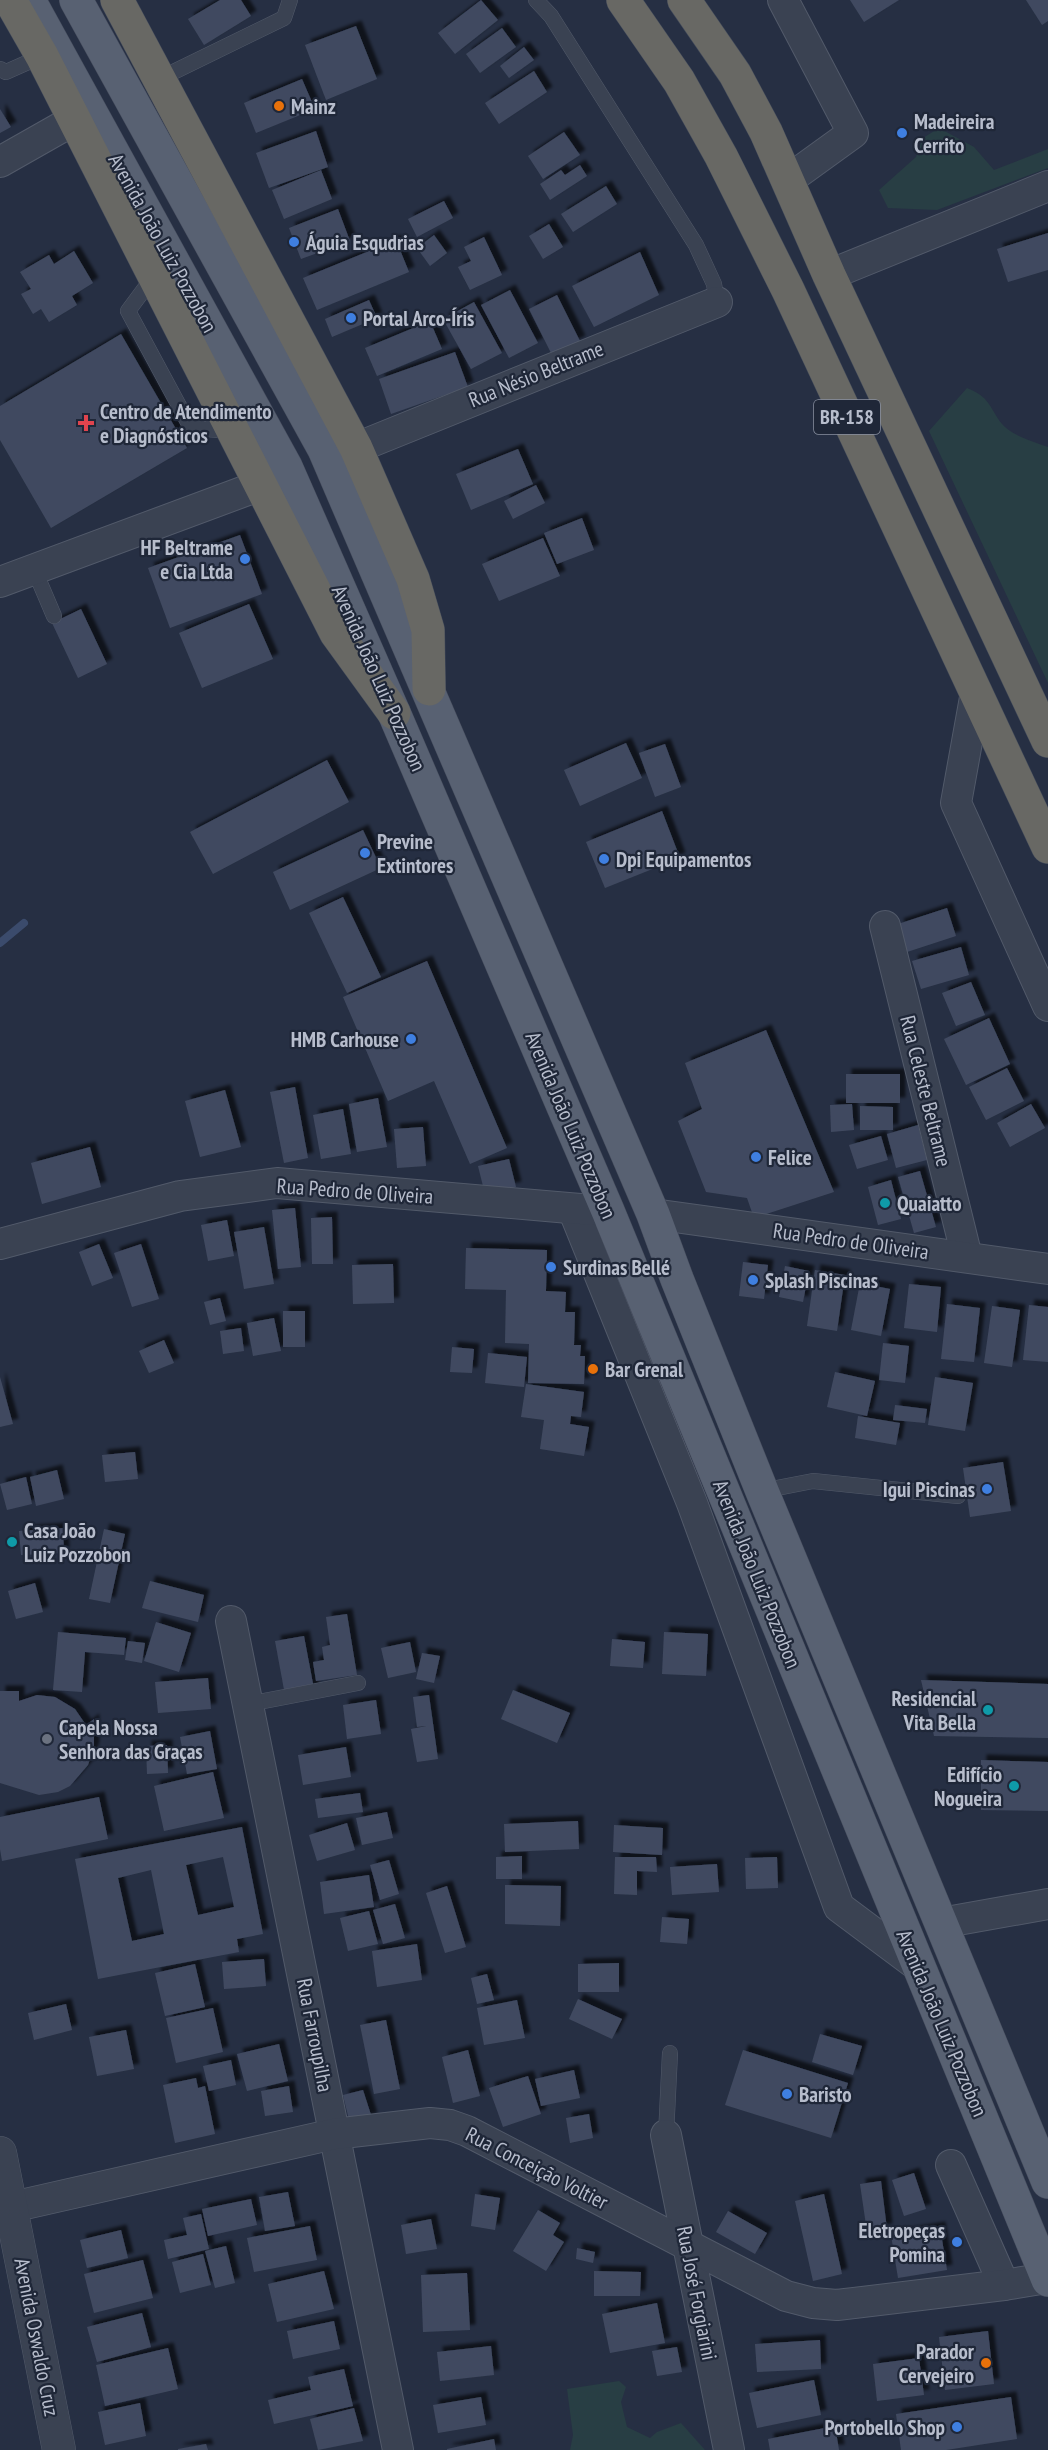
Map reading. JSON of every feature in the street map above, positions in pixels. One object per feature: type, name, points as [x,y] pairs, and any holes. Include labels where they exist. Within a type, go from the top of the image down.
[{"type":"highway","points":[[10,0],[42,56],[336,633],[394,712]]},
{"type":"highway","points":[[117,0],[356,448],[413,579],[428,630],[429,689]]},
{"type":"highway","name":"BR-158","points":[[623,0],[679,81],[721,156],[788,290],[1048,847]]},
{"type":"highway","name":"BR-158","points":[[684,0],[735,74],[766,132],[829,275],[1048,741]]},
{"type":"main road","name":"Avenida João Luiz Pozzobon","points":[[29,0],[286,466],[608,1211],[1048,2279]]},
{"type":"main road","name":"Avenida João Luiz Pozzobon","points":[[76,0],[324,449],[653,1214],[762,1491],[1048,2182]]},
{"type":"street","points":[[783,0],[853,133],[788,180]]},
{"type":"street","points":[[0,162],[74,120]]},
{"type":"street","points":[[829,275],[1048,186]]},
{"type":"street","name":"Rua Nésio Beltrame","points":[[356,448],[717,302]]},
{"type":"street","points":[[0,582],[261,485]]},
{"type":"street","points":[[976,692],[956,803],[1048,1006]]},
{"type":"street","name":"Rua Celeste Beltrame","points":[[885,926],[967,1257]]},
{"type":"street","name":"Rua Pedro de Oliveira","points":[[0,1244],[180,1196],[277,1183],[608,1211]]},
{"type":"street","points":[[573,1209],[692,1503],[839,1908],[918,1966]]},
{"type":"street","name":"Rua Pedro de Oliveira","points":[[653,1214],[1048,1269]]},
{"type":"street","name":"Rua Farroupilha","points":[[231,1621],[398,2450]]},
{"type":"street","points":[[941,1923],[1048,1904]]},
{"type":"street","name":"Rua Conceição Voltier","points":[[12,2207],[334,2134],[430,2123],[450,2125],[786,2296],[813,2303],[837,2304],[1048,2279]]},
{"type":"street","name":"Rua José Forgiarini","points":[[666,2135],[729,2450]]},
{"type":"street","name":"Avenida Oswaldo Cruz","points":[[0,2153],[59,2450]]},
{"type":"street","points":[[951,2165],[1004,2285]]},
{"type":"lane","points":[[159,80],[284,18],[290,0]]},
{"type":"lane","points":[[536,0],[551,16],[696,245],[714,284],[717,302]]},
{"type":"lane","points":[[0,69],[6,72],[42,56]]},
{"type":"lane","points":[[34,569],[54,616]]},
{"type":"lane","points":[[762,1491],[813,1481],[958,1496]]},
{"type":"lane","points":[[248,1704],[358,1683]]},
{"type":"lane","points":[[666,2135],[670,2053]]},
{"type":"green space","points":[[939,128],[974,147],[994,170],[1048,149],[1048,168],[937,210],[888,208],[879,190],[916,157],[923,138]]},
{"type":"green space","points":[[967,388],[985,399],[1002,424],[1011,432],[1048,447],[1048,683],[929,431]]},
{"type":"green space","points":[[619,2381],[626,2387],[621,2402],[627,2427],[650,2438],[657,2432],[681,2423],[705,2450],[570,2450],[573,2435],[567,2389]]},
{"type":"building","points":[[220,0],[241,0],[251,16],[204,45],[188,19]]},
{"type":"building","points":[[481,0],[498,20],[455,54],[438,33]]},
{"type":"building","points":[[850,0],[899,0],[864,22]]},
{"type":"building","points":[[1026,0],[1048,0],[1048,21],[1042,25]]},
{"type":"building","points":[[356,26],[377,79],[326,100],[305,45]]},
{"type":"building","points":[[502,28],[516,47],[480,73],[466,54]]},
{"type":"building","points":[[524,47],[534,60],[509,78],[500,66]]},
{"type":"building","points":[[534,71],[547,92],[499,124],[485,103]]},
{"type":"building","name":"Mainz","points":[[302,79],[315,109],[256,133],[244,103]]},
{"type":"building","points":[[0,109],[11,127],[0,133]]},
{"type":"building","points":[[316,131],[328,167],[269,188],[256,153]]},
{"type":"building","points":[[564,132],[580,155],[543,179],[528,156]]},
{"type":"building","points":[[580,165],[587,176],[550,200],[540,184],[561,170],[565,175]]},
{"type":"building","points":[[321,170],[332,199],[284,219],[272,190]]},
{"type":"building","points":[[606,186],[617,204],[573,232],[561,214]]},
{"type":"building","points":[[444,201],[453,218],[417,237],[408,219]]},
{"type":"building","points":[[338,209],[350,241],[301,259],[289,228]]},
{"type":"building","points":[[549,224],[563,247],[543,259],[529,236]]},
{"type":"building","points":[[1048,233],[1048,270],[1008,282],[997,249]]},
{"type":"building","points":[[434,235],[447,253],[430,266],[417,248]]},
{"type":"building","points":[[484,237],[502,275],[470,290],[458,267],[471,261],[464,247]]},
{"type":"building","points":[[396,240],[409,272],[317,310],[303,278]]},
{"type":"building","points":[[74,251],[93,283],[72,296],[77,305],[49,322],[41,309],[33,314],[21,294],[31,289],[20,272],[49,255],[54,264]]},
{"type":"building","points":[[640,252],[659,295],[594,327],[572,286]]},
{"type":"building","points":[[510,290],[538,343],[509,358],[481,305]]},
{"type":"building","points":[[557,295],[580,341],[552,355],[529,309]]},
{"type":"building","name":"Portal Arco-Íris","points":[[369,300],[377,318],[332,337],[325,319]]},
{"type":"building","points":[[474,302],[502,353],[471,369],[443,319]]},
{"type":"building","points":[[430,321],[442,349],[377,376],[365,348]]},
{"type":"building","name":"Centro de Atendimento e Diagnósticos","points":[[121,334],[187,448],[51,528],[0,440],[0,406]]},
{"type":"building","points":[[455,352],[468,387],[391,414],[379,379]]},
{"type":"building","points":[[518,449],[533,484],[471,510],[456,474]]},
{"type":"building","points":[[536,485],[545,503],[513,519],[504,501]]},
{"type":"building","points":[[582,518],[594,550],[557,564],[544,533]]},
{"type":"building","points":[[240,535],[262,594],[170,628],[148,568]]},
{"type":"building","points":[[543,538],[560,576],[499,601],[482,564]]},
{"type":"building","points":[[249,604],[273,659],[202,688],[179,633]]},
{"type":"building","points":[[81,609],[107,664],[78,678],[52,623]]},
{"type":"building","points":[[626,743],[642,778],[580,806],[564,770]]},
{"type":"building","points":[[665,744],[681,787],[655,797],[639,753]]},
{"type":"building","points":[[327,760],[349,802],[213,874],[190,832]]},
{"type":"building","points":[[662,811],[680,858],[605,888],[586,842]]},
{"type":"building","points":[[363,830],[381,868],[290,910],[273,872]]},
{"type":"building","points":[[343,897],[381,977],[347,993],[309,913]]},
{"type":"building","points":[[947,908],[956,936],[907,952],[898,924]]},
{"type":"building","points":[[961,947],[969,975],[921,989],[912,961]]},
{"type":"building","name":"HMB Carhouse","points":[[427,961],[507,1148],[470,1164],[434,1081],[388,1101],[343,997]]},
{"type":"building","points":[[971,982],[985,1015],[956,1026],[942,993]]},
{"type":"building","points":[[989,1018],[1010,1064],[966,1085],[944,1039]]},
{"type":"building","name":"Felice","points":[[766,1030],[834,1192],[754,1218],[747,1198],[706,1192],[678,1121],[702,1109],[685,1063]]},
{"type":"building","points":[[1007,1068],[1024,1101],[986,1120],[969,1087]]},
{"type":"building","points":[[846,1074],[900,1074],[900,1103],[846,1103]]},
{"type":"building","points":[[295,1087],[308,1158],[284,1163],[270,1092]]},
{"type":"building","points":[[225,1090],[241,1147],[200,1157],[185,1101]]},
{"type":"building","points":[[378,1098],[387,1147],[357,1152],[349,1104]]},
{"type":"building","points":[[852,1104],[854,1130],[831,1132],[830,1105]]},
{"type":"building","points":[[1031,1104],[1045,1128],[1010,1147],[997,1123]]},
{"type":"building","points":[[860,1106],[893,1107],[893,1130],[860,1130]]},
{"type":"building","points":[[343,1109],[351,1154],[321,1159],[313,1115]]},
{"type":"building","points":[[918,1125],[927,1160],[896,1168],[887,1134]]},
{"type":"building","points":[[423,1127],[426,1166],[397,1168],[394,1129]]},
{"type":"building","points":[[881,1136],[888,1160],[857,1169],[849,1145]]},
{"type":"building","points":[[90,1147],[101,1187],[42,1204],[31,1163]]},
{"type":"building","points":[[509,1159],[516,1187],[485,1194],[478,1166]]},
{"type":"building","points":[[920,1171],[936,1227],[914,1233],[898,1177]]},
{"type":"building","name":"Quaiatto","points":[[891,1180],[901,1219],[878,1225],[868,1187]]},
{"type":"building","points":[[295,1208],[301,1267],[278,1269],[272,1210]]},
{"type":"building","points":[[332,1217],[333,1264],[312,1264],[311,1218]]},
{"type":"building","points":[[227,1220],[234,1256],[208,1261],[201,1225]]},
{"type":"building","points":[[264,1227],[274,1284],[244,1289],[234,1232]]},
{"type":"building","points":[[99,1244],[113,1278],[92,1286],[79,1252]]},
{"type":"building","points":[[141,1244],[159,1299],[132,1307],[114,1253]]},
{"type":"building","points":[[466,1248],[547,1250],[546,1291],[566,1292],[565,1312],[575,1312],[574,1345],[581,1345],[580,1356],[585,1356],[584,1384],[528,1383],[529,1344],[505,1343],[506,1290],[465,1289]]},
{"type":"building","name":"Splash Piscinas","points":[[743,1262],[768,1265],[764,1299],[739,1296]]},
{"type":"building","points":[[393,1264],[394,1303],[353,1304],[352,1265]]},
{"type":"building","points":[[785,1266],[809,1271],[803,1302],[779,1297]]},
{"type":"building","points":[[815,1270],[845,1275],[837,1331],[807,1326]]},
{"type":"building","points":[[860,1283],[890,1289],[881,1336],[851,1330]]},
{"type":"building","points":[[909,1284],[941,1287],[937,1332],[904,1328]]},
{"type":"building","points":[[220,1298],[226,1321],[210,1325],[204,1302]]},
{"type":"building","points":[[947,1304],[980,1308],[974,1362],[941,1359]]},
{"type":"building","points":[[1029,1305],[1048,1307],[1048,1362],[1023,1360]]},
{"type":"building","points":[[992,1306],[1020,1310],[1012,1367],[984,1363]]},
{"type":"building","points":[[283,1311],[305,1311],[305,1347],[283,1347]]},
{"type":"building","points":[[274,1318],[281,1351],[253,1356],[247,1323]]},
{"type":"building","points":[[241,1328],[244,1351],[223,1354],[220,1331]]},
{"type":"building","points":[[164,1340],[174,1363],[149,1373],[139,1351]]},
{"type":"building","points":[[883,1343],[909,1346],[905,1383],[879,1380]]},
{"type":"building","points":[[452,1347],[474,1349],[472,1373],[450,1372]]},
{"type":"building","points":[[488,1353],[527,1357],[524,1387],[485,1383]]},
{"type":"building","points":[[835,1372],[875,1381],[867,1416],[827,1407]]},
{"type":"building","points":[[0,1377],[13,1424],[0,1427]]},
{"type":"building","points":[[935,1377],[973,1383],[965,1431],[928,1425]]},
{"type":"building","points":[[526,1384],[584,1392],[581,1417],[571,1416],[570,1424],[589,1427],[584,1456],[540,1449],[544,1420],[521,1417]]},
{"type":"building","points":[[895,1405],[927,1409],[925,1423],[893,1420]]},
{"type":"building","points":[[858,1416],[900,1423],[896,1445],[855,1438]]},
{"type":"building","points":[[135,1452],[138,1479],[105,1482],[102,1455]]},
{"type":"building","name":"Igui Piscinas","points":[[1003,1462],[1011,1511],[970,1517],[963,1468]]},
{"type":"building","points":[[57,1470],[64,1499],[36,1506],[30,1477]]},
{"type":"building","points":[[26,1477],[32,1504],[7,1510],[0,1484]]},
{"type":"building","points":[[63,1528],[64,1553],[21,1555],[19,1531]]},
{"type":"building","points":[[104,1529],[125,1534],[110,1603],[89,1599]]},
{"type":"building","points":[[150,1581],[204,1595],[198,1622],[142,1608]]},
{"type":"building","points":[[35,1583],[43,1612],[16,1619],[8,1591]]},
{"type":"building","points":[[347,1614],[357,1675],[316,1681],[313,1662],[324,1660],[322,1647],[330,1645],[326,1617]]},
{"type":"building","points":[[156,1622],[191,1633],[179,1672],[144,1661]]},
{"type":"building","points":[[58,1632],[126,1638],[124,1655],[85,1652],[82,1692],[53,1690]]},
{"type":"building","points":[[664,1632],[708,1634],[706,1676],[662,1674]]},
{"type":"building","points":[[304,1636],[314,1689],[285,1695],[275,1641]]},
{"type":"building","points":[[612,1639],[645,1642],[643,1668],[610,1666]]},
{"type":"building","points":[[128,1641],[145,1643],[142,1663],[125,1660]]},
{"type":"building","points":[[410,1642],[416,1672],[388,1678],[381,1648]]},
{"type":"building","points":[[422,1653],[440,1656],[434,1683],[416,1679]]},
{"type":"building","points":[[208,1678],[211,1709],[158,1713],[155,1682]]},
{"type":"building","name":"Residencial Vita Bella","points":[[921,1680],[1048,1684],[1048,1738],[934,1736]]},
{"type":"building","points":[[513,1690],[570,1713],[557,1743],[501,1719]]},
{"type":"building","name":"Capela Nossa Senhora das Graças","points":[[0,1691],[19,1691],[19,1701],[37,1695],[55,1697],[75,1709],[86,1725],[94,1719],[94,1747],[88,1765],[70,1786],[58,1792],[39,1795],[0,1783]]},
{"type":"building","points":[[429,1695],[438,1759],[417,1762],[411,1729],[426,1726],[417,1727],[413,1697]]},
{"type":"building","points":[[376,1700],[381,1734],[347,1739],[343,1705]]},
{"type":"building","points":[[210,1731],[217,1769],[187,1774],[180,1737]]},
{"type":"building","points":[[167,1745],[168,1773],[147,1774],[146,1746]]},
{"type":"building","points":[[346,1747],[351,1777],[303,1785],[298,1755]]},
{"type":"building","name":"Edifício Nogueira","points":[[981,1760],[1048,1762],[1048,1811],[981,1810]]},
{"type":"building","points":[[213,1772],[224,1818],[164,1831],[154,1786]]},
{"type":"building","points":[[360,1793],[363,1812],[318,1818],[315,1799]]},
{"type":"building","points":[[99,1797],[108,1839],[2,1861],[0,1817]]},
{"type":"building","points":[[387,1812],[393,1838],[362,1845],[356,1818]]},
{"type":"building","points":[[578,1821],[579,1849],[505,1852],[504,1824]]},
{"type":"building","points":[[347,1823],[355,1850],[317,1861],[309,1835]]},
{"type":"building","points":[[614,1825],[663,1828],[662,1855],[613,1852]]},
{"type":"building","points":[[242,1827],[263,1934],[237,1939],[239,1952],[98,1979],[75,1859]],"holes":[[[223,1857],[234,1907],[198,1915],[186,1865]],[[151,1870],[164,1934],[132,1941],[118,1878]]]},
{"type":"building","points":[[522,1856],[522,1879],[496,1879],[496,1857]]},
{"type":"building","points":[[615,1857],[656,1857],[657,1872],[637,1871],[637,1895],[614,1894]]},
{"type":"building","points":[[777,1857],[778,1888],[746,1889],[745,1858]]},
{"type":"building","points":[[389,1860],[399,1894],[380,1900],[370,1865]]},
{"type":"building","points":[[717,1864],[719,1892],[672,1895],[670,1867]]},
{"type":"building","points":[[369,1875],[374,1907],[324,1914],[320,1882]]},
{"type":"building","points":[[505,1885],[561,1886],[560,1926],[505,1924]]},
{"type":"building","points":[[447,1886],[466,1947],[445,1953],[426,1893]]},
{"type":"building","points":[[395,1904],[405,1938],[383,1944],[373,1910]]},
{"type":"building","points":[[369,1911],[378,1944],[348,1951],[340,1918]]},
{"type":"building","points":[[662,1917],[689,1919],[687,1944],[660,1942]]},
{"type":"building","points":[[417,1944],[422,1980],[377,1987],[372,1951]]},
{"type":"building","points":[[264,1959],[266,1986],[224,1989],[222,1962]]},
{"type":"building","points":[[619,1963],[619,1992],[578,1992],[578,1964]]},
{"type":"building","points":[[195,1964],[205,2007],[165,2016],[155,1973]]},
{"type":"building","points":[[487,1974],[494,2000],[477,2004],[471,1978]]},
{"type":"building","points":[[578,1999],[622,2019],[612,2039],[569,2019]]},
{"type":"building","points":[[517,2000],[525,2038],[484,2045],[477,2008]]},
{"type":"building","points":[[66,2004],[72,2030],[34,2040],[28,2013]]},
{"type":"building","points":[[213,2008],[223,2052],[176,2063],[166,2018]]},
{"type":"building","points":[[386,2020],[400,2089],[374,2094],[360,2025]]},
{"type":"building","points":[[126,2030],[134,2069],[97,2076],[89,2037]]},
{"type":"building","points":[[820,2034],[862,2046],[853,2075],[812,2062]]},
{"type":"building","points":[[279,2044],[288,2081],[247,2091],[237,2054]]},
{"type":"building","points":[[468,2050],[480,2096],[453,2103],[442,2057]]},
{"type":"building","name":"Baristo","points":[[743,2050],[848,2083],[831,2138],[725,2105]]},
{"type":"building","points":[[231,2060],[236,2085],[209,2091],[203,2066]]},
{"type":"building","points":[[574,2070],[580,2098],[541,2106],[535,2079]]},
{"type":"building","points":[[528,2076],[541,2114],[503,2127],[489,2088]]},
{"type":"building","points":[[196,2078],[198,2088],[205,2086],[215,2134],[175,2143],[163,2085]]},
{"type":"building","points":[[289,2086],[293,2112],[265,2116],[261,2091]]},
{"type":"building","points":[[363,2090],[372,2118],[350,2124],[343,2095]]},
{"type":"building","points":[[589,2114],[593,2138],[570,2143],[566,2118]]},
{"type":"building","points":[[914,2173],[926,2209],[904,2216],[892,2180]]},
{"type":"building","points":[[881,2181],[887,2229],[867,2232],[860,2184]]},
{"type":"building","points":[[288,2192],[295,2226],[265,2231],[259,2197]]},
{"type":"building","points":[[475,2194],[500,2198],[495,2230],[471,2226]]},
{"type":"building","points":[[824,2194],[842,2274],[813,2281],[795,2201]]},
{"type":"building","points":[[251,2199],[257,2225],[208,2236],[202,2209]]},
{"type":"building","points":[[538,2210],[560,2223],[553,2235],[564,2242],[546,2271],[513,2251]]},
{"type":"building","points":[[728,2211],[767,2233],[755,2254],[716,2232]]},
{"type":"building","points":[[201,2214],[209,2249],[168,2259],[164,2240],[187,2235],[183,2218]]},
{"type":"building","points":[[431,2219],[437,2249],[406,2254],[401,2225]]},
{"type":"building","points":[[310,2226],[317,2260],[254,2272],[247,2238]]},
{"type":"building","points":[[940,2227],[947,2270],[898,2278],[891,2235]]},
{"type":"building","points":[[121,2230],[128,2258],[87,2268],[80,2240]]},
{"type":"building","points":[[226,2246],[235,2283],[215,2288],[205,2251]]},
{"type":"building","points":[[577,2248],[595,2252],[593,2263],[576,2259]]},
{"type":"building","points":[[203,2254],[211,2285],[180,2293],[172,2262]]},
{"type":"building","points":[[143,2260],[153,2298],[94,2313],[84,2274]]},
{"type":"building","points":[[324,2271],[334,2309],[277,2322],[268,2284]]},
{"type":"building","points":[[594,2271],[641,2272],[640,2296],[594,2296]]},
{"type":"building","points":[[467,2273],[470,2330],[423,2332],[421,2275]]},
{"type":"building","points":[[657,2303],[665,2343],[610,2353],[602,2314]]},
{"type":"building","points":[[142,2313],[151,2347],[97,2362],[87,2327]]},
{"type":"building","points":[[334,2321],[340,2349],[293,2359],[287,2331]]},
{"type":"building","points":[[988,2331],[994,2384],[945,2390],[939,2337]]},
{"type":"building","points":[[820,2340],[821,2369],[757,2372],[755,2344]]},
{"type":"building","points":[[491,2346],[494,2375],[440,2381],[437,2352]]},
{"type":"building","points":[[677,2347],[682,2372],[657,2376],[652,2351]]},
{"type":"building","points":[[168,2348],[178,2389],[105,2406],[96,2365]]},
{"type":"building","points":[[919,2358],[924,2395],[877,2401],[873,2364]]},
{"type":"building","points":[[344,2369],[353,2406],[274,2424],[268,2400],[311,2390],[308,2377]]},
{"type":"building","points":[[814,2380],[821,2415],[757,2428],[749,2393]]},
{"type":"building","points":[[481,2397],[486,2425],[438,2433],[433,2405]]},
{"type":"building","name":"Portobello Shop","points":[[1011,2397],[1017,2439],[946,2450],[901,2450],[896,2414]]},
{"type":"building","points":[[140,2403],[146,2436],[105,2445],[98,2412]]},
{"type":"building","points":[[354,2408],[363,2441],[318,2450],[310,2419]]},
{"type":"building","points":[[835,2426],[839,2450],[770,2450],[768,2439]]},
{"type":"building","points":[[494,2439],[496,2450],[447,2450],[447,2449]]},
{"type":"building","points":[[206,2444],[208,2450],[178,2450],[178,2449]]},
{"type":"waterway","points":[[0,943],[24,923]]},
{"type":"place","name":"Mainz","points":[[279,106]]},
{"type":"place","name":"Madeireira Cerrito","points":[[902,133]]},
{"type":"place","name":"Águia Esqudrias","points":[[294,242]]},
{"type":"place","name":"Portal Arco-Íris","points":[[351,318]]},
{"type":"place","name":"Centro de Atendimento e Diagnósticos","points":[[86,423]]},
{"type":"place","name":"HF Beltrame e Cia Ltda","points":[[245,559]]},
{"type":"place","name":"Previne Extintores","points":[[365,853]]},
{"type":"place","name":"Dpi Equipamentos","points":[[604,859]]},
{"type":"place","name":"HMB Carhouse","points":[[411,1039]]},
{"type":"place","name":"Felice","points":[[756,1157]]},
{"type":"place","name":"Quaiatto","points":[[885,1203]]},
{"type":"place","name":"Surdinas Bellé","points":[[551,1267]]},
{"type":"place","name":"Splash Piscinas","points":[[753,1280]]},
{"type":"place","name":"Bar Grenal","points":[[593,1369]]},
{"type":"place","name":"Igui Piscinas","points":[[987,1489]]},
{"type":"place","name":"Casa João Luiz Pozzobon","points":[[12,1542]]},
{"type":"place","name":"Residencial Vita Bella","points":[[988,1710]]},
{"type":"place","name":"Capela Nossa Senhora das Graças","points":[[47,1739]]},
{"type":"place","name":"Edifício Nogueira","points":[[1014,1786]]},
{"type":"place","name":"Baristo","points":[[787,2094]]},
{"type":"place","name":"Eletropeças Pomina","points":[[957,2242]]},
{"type":"place","name":"Parador Cervejeiro","points":[[986,2363]]},
{"type":"place","name":"Portobello Shop","points":[[957,2427]]}]
